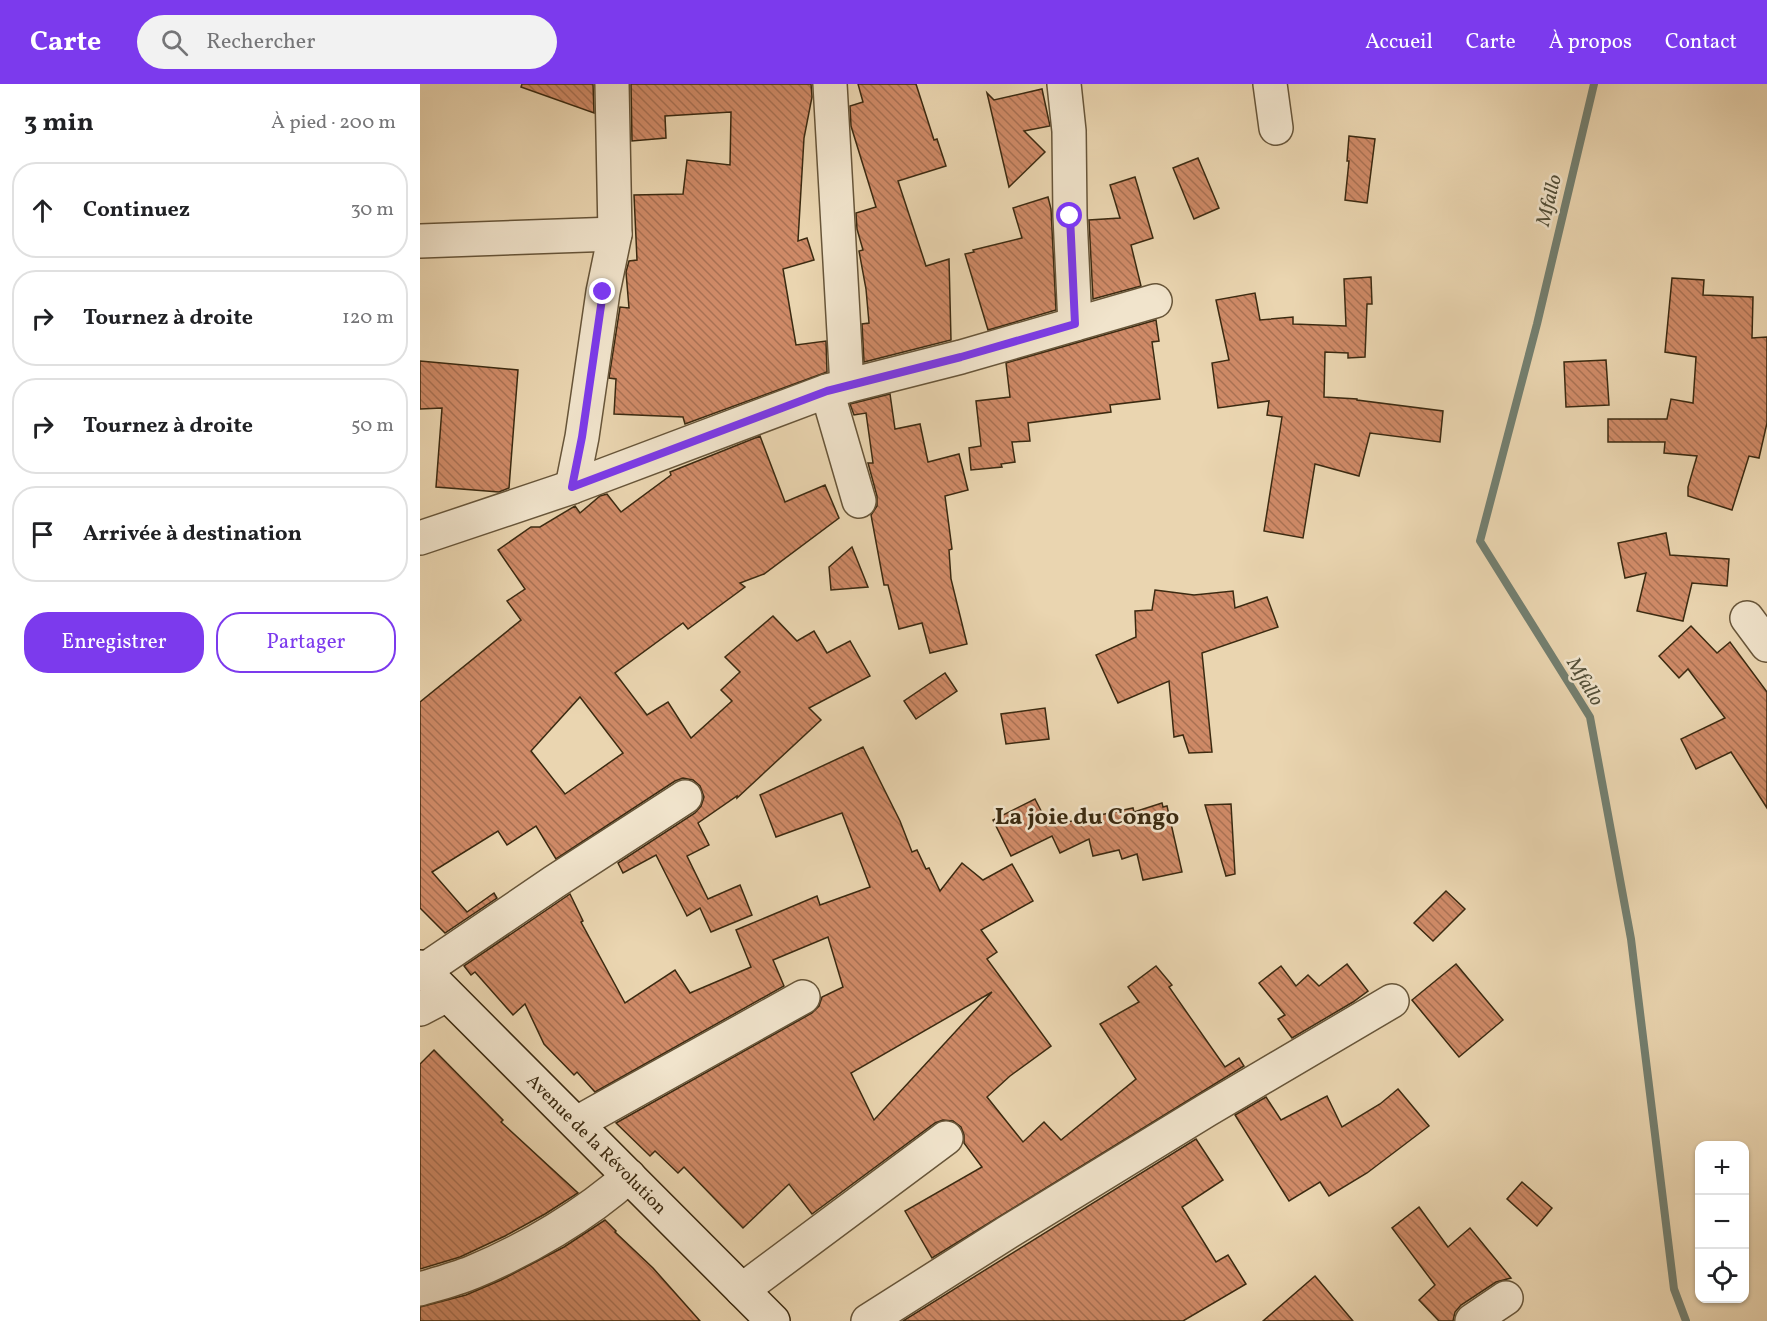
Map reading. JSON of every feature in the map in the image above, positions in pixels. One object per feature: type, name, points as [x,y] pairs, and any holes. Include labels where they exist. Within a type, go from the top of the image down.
[{"type":"street","points":[[572,487],[582,437],[603,292],[615,234],[612,84]]},
{"type":"street","points":[[830,84],[837,388],[859,501]]},
{"type":"street","points":[[1064,84],[1069,131],[1075,324]]},
{"type":"street","points":[[1270,84],[1276,128]]},
{"type":"street","points":[[420,241],[615,234]]},
{"type":"street","points":[[420,538],[572,487],[837,388],[961,357],[1155,301]]},
{"type":"street","points":[[1747,618],[1767,645]]},
{"type":"street","points":[[427,991],[554,882],[685,797]]},
{"type":"street","name":"Avenue de la Révolution","points":[[427,991],[578,1123],[622,1182]]},
{"type":"street","name":"Avenue de la Révolution","points":[[427,991],[622,1182],[743,1306],[773,1321]]},
{"type":"street","points":[[578,1123],[803,997]]},
{"type":"street","points":[[868,1321],[1207,1110],[1392,1001]]},
{"type":"street","points":[[743,1306],[946,1138]]},
{"type":"street","points":[[420,1289],[472,1272],[544,1237],[622,1182]]},
{"type":"street","points":[[1472,1321],[1506,1298]]},
{"type":"building","points":[[522,84],[593,84],[594,113],[521,87]]},
{"type":"building","points":[[631,84],[811,84],[812,97],[804,138],[798,241],[807,238],[814,260],[783,269],[796,345],[826,341],[827,372],[685,424],[683,417],[614,414],[616,379],[609,378],[620,307],[629,308],[626,272],[629,261],[637,260],[634,195],[683,194],[687,160],[730,165],[731,112],[665,116],[666,138],[632,141]]},
{"type":"building","points":[[858,84],[916,84],[934,140],[937,139],[946,166],[898,181],[926,266],[949,259],[951,340],[864,362],[862,324],[869,323],[859,251],[863,250],[857,229],[856,213],[876,207],[851,126],[850,106],[863,102]]},
{"type":"building","points":[[1042,89],[1050,126],[1024,131],[1045,152],[1009,187],[987,93],[994,100]]},
{"type":"building","points":[[1349,136],[1375,139],[1367,203],[1345,200]]},
{"type":"building","points":[[1198,158],[1219,208],[1194,219],[1173,168]]},
{"type":"building","points":[[1135,177],[1153,238],[1131,245],[1141,286],[1093,299],[1089,220],[1120,218],[1110,185]]},
{"type":"building","points":[[1048,197],[1051,209],[1056,310],[988,330],[965,254],[1022,238],[1013,208]]},
{"type":"building","points":[[1371,277],[1372,304],[1367,304],[1365,357],[1348,358],[1348,353],[1325,352],[1324,397],[1357,399],[1443,411],[1440,442],[1370,433],[1359,476],[1315,464],[1303,538],[1264,531],[1282,417],[1267,415],[1269,401],[1218,408],[1212,363],[1229,360],[1216,300],[1255,293],[1260,320],[1293,317],[1293,324],[1346,326],[1344,279]]},
{"type":"building","points":[[1672,278],[1704,280],[1703,295],[1753,297],[1752,338],[1767,337],[1767,423],[1759,458],[1749,456],[1732,510],[1688,496],[1688,487],[1697,456],[1664,453],[1665,442],[1608,442],[1608,419],[1667,419],[1671,399],[1693,403],[1696,357],[1665,352]]},
{"type":"building","points":[[1156,320],[1159,341],[1152,342],[1160,399],[1110,405],[1111,412],[1028,423],[1030,441],[1012,442],[1015,462],[1001,464],[1002,467],[971,470],[969,448],[981,446],[976,401],[1010,397],[1006,363]]},
{"type":"building","points":[[1606,360],[1609,405],[1566,407],[1564,362]]},
{"type":"building","points":[[420,361],[518,370],[509,488],[499,492],[436,487],[442,408],[420,409]]},
{"type":"building","points":[[890,394],[895,429],[920,424],[928,462],[959,454],[968,490],[945,496],[952,549],[949,550],[951,579],[967,644],[930,653],[922,623],[899,629],[888,585],[884,585],[871,515],[877,506],[877,496],[868,463],[873,463],[866,413],[854,415],[850,404]]},
{"type":"building","points":[[760,436],[785,502],[825,485],[839,518],[764,574],[740,583],[745,587],[688,629],[683,623],[615,673],[647,715],[668,702],[691,738],[732,701],[721,690],[740,672],[725,657],[773,616],[797,641],[814,631],[827,653],[850,641],[870,676],[809,708],[821,720],[737,798],[737,796],[698,823],[709,845],[687,856],[708,899],[740,885],[752,915],[711,932],[700,908],[687,916],[656,855],[623,873],[618,863],[695,813],[701,806],[704,797],[700,786],[693,780],[683,778],[556,859],[536,826],[507,845],[498,831],[432,872],[467,912],[494,893],[497,898],[445,933],[420,908],[420,702],[521,620],[507,601],[525,589],[498,550],[531,527],[540,527],[575,506],[580,513],[600,496],[607,494],[621,512],[671,475],[670,472]],"holes":[[[580,697],[623,753],[565,794],[531,751]]]},
{"type":"building","points":[[1666,533],[1670,555],[1729,559],[1727,586],[1692,583],[1683,621],[1637,611],[1646,573],[1625,578],[1618,543]]},
{"type":"building","points":[[852,547],[868,587],[831,590],[829,567]]},
{"type":"building","points":[[1155,590],[1194,595],[1233,591],[1235,608],[1267,597],[1278,627],[1202,653],[1212,752],[1189,753],[1183,735],[1174,737],[1169,681],[1118,703],[1096,655],[1136,637],[1135,611],[1152,610]]},
{"type":"building","points":[[1691,626],[1717,653],[1730,642],[1767,692],[1767,808],[1731,752],[1696,769],[1681,739],[1725,718],[1688,669],[1679,678],[1659,656]]},
{"type":"building","points":[[945,673],[957,691],[916,719],[904,701]]},
{"type":"building","points":[[1045,708],[1049,739],[1006,744],[1001,714]]},
{"type":"building","points":[[863,747],[900,821],[912,852],[917,850],[940,891],[962,863],[983,880],[1012,864],[1033,901],[981,930],[997,952],[987,959],[1051,1046],[1010,1076],[987,1097],[1023,1142],[1044,1122],[1061,1140],[1136,1079],[1100,1024],[1139,1002],[1128,987],[1156,966],[1172,985],[1169,987],[1225,1067],[1239,1058],[1244,1066],[932,1258],[905,1211],[982,1167],[964,1143],[961,1127],[953,1121],[943,1120],[935,1123],[812,1214],[789,1184],[743,1228],[684,1167],[678,1173],[655,1151],[650,1156],[616,1123],[812,1013],[819,1006],[822,997],[843,987],[828,937],[773,960],[784,986],[595,1092],[577,1072],[574,1075],[544,1044],[525,1004],[513,1015],[475,972],[471,975],[464,966],[570,894],[583,921],[581,922],[625,1003],[675,970],[690,993],[751,967],[736,930],[817,896],[820,905],[870,887],[842,813],[776,837],[760,795]],"holes":[[[992,992],[874,1120],[851,1073]]]},
{"type":"building","points":[[1035,799],[1049,826],[1133,808],[1134,812],[1162,803],[1163,807],[1167,806],[1182,872],[1143,880],[1137,854],[1122,859],[1119,850],[1093,856],[1089,839],[1060,853],[1052,836],[1011,856],[993,820]]},
{"type":"building","points":[[1231,804],[1235,874],[1226,876],[1205,805]]},
{"type":"building","points":[[1446,891],[1465,909],[1433,941],[1414,923]]},
{"type":"building","points":[[1347,964],[1368,991],[1292,1038],[1278,1019],[1285,1015],[1259,983],[1281,966],[1296,986],[1308,975],[1319,986]]},
{"type":"building","points":[[1456,964],[1503,1020],[1459,1057],[1412,1000]]},
{"type":"building","points":[[434,1050],[503,1120],[501,1122],[578,1193],[505,1236],[460,1257],[420,1269],[420,1064]]},
{"type":"building","points":[[1398,1089],[1429,1126],[1367,1173],[1329,1196],[1320,1182],[1289,1201],[1235,1115],[1266,1097],[1281,1120],[1327,1096],[1342,1127],[1380,1104]]},
{"type":"building","points":[[1196,1139],[1223,1180],[1182,1207],[1216,1262],[1228,1255],[1246,1284],[1183,1321],[903,1321]]},
{"type":"building","points":[[1522,1182],[1552,1208],[1537,1226],[1507,1199]]},
{"type":"building","points":[[1419,1207],[1448,1247],[1470,1228],[1511,1278],[1496,1282],[1461,1305],[1455,1312],[1453,1321],[1439,1321],[1419,1300],[1435,1285],[1392,1228]]},
{"type":"building","points":[[605,1220],[653,1268],[700,1321],[420,1321],[420,1307],[466,1295],[501,1280],[564,1247]]},
{"type":"building","points":[[1315,1276],[1353,1321],[1263,1321]]},
{"type":"waterway","name":"Mfallo","points":[[1594,84],[1537,324],[1480,541],[1590,717],[1631,939],[1674,1289],[1686,1321]]},
{"type":"district","name":"La joie du Congo","points":[[1087,816]]},
{"type":"route","points":[[603,292],[582,437],[572,487],[827,391],[961,357],[1075,324],[1070,216]]}]
